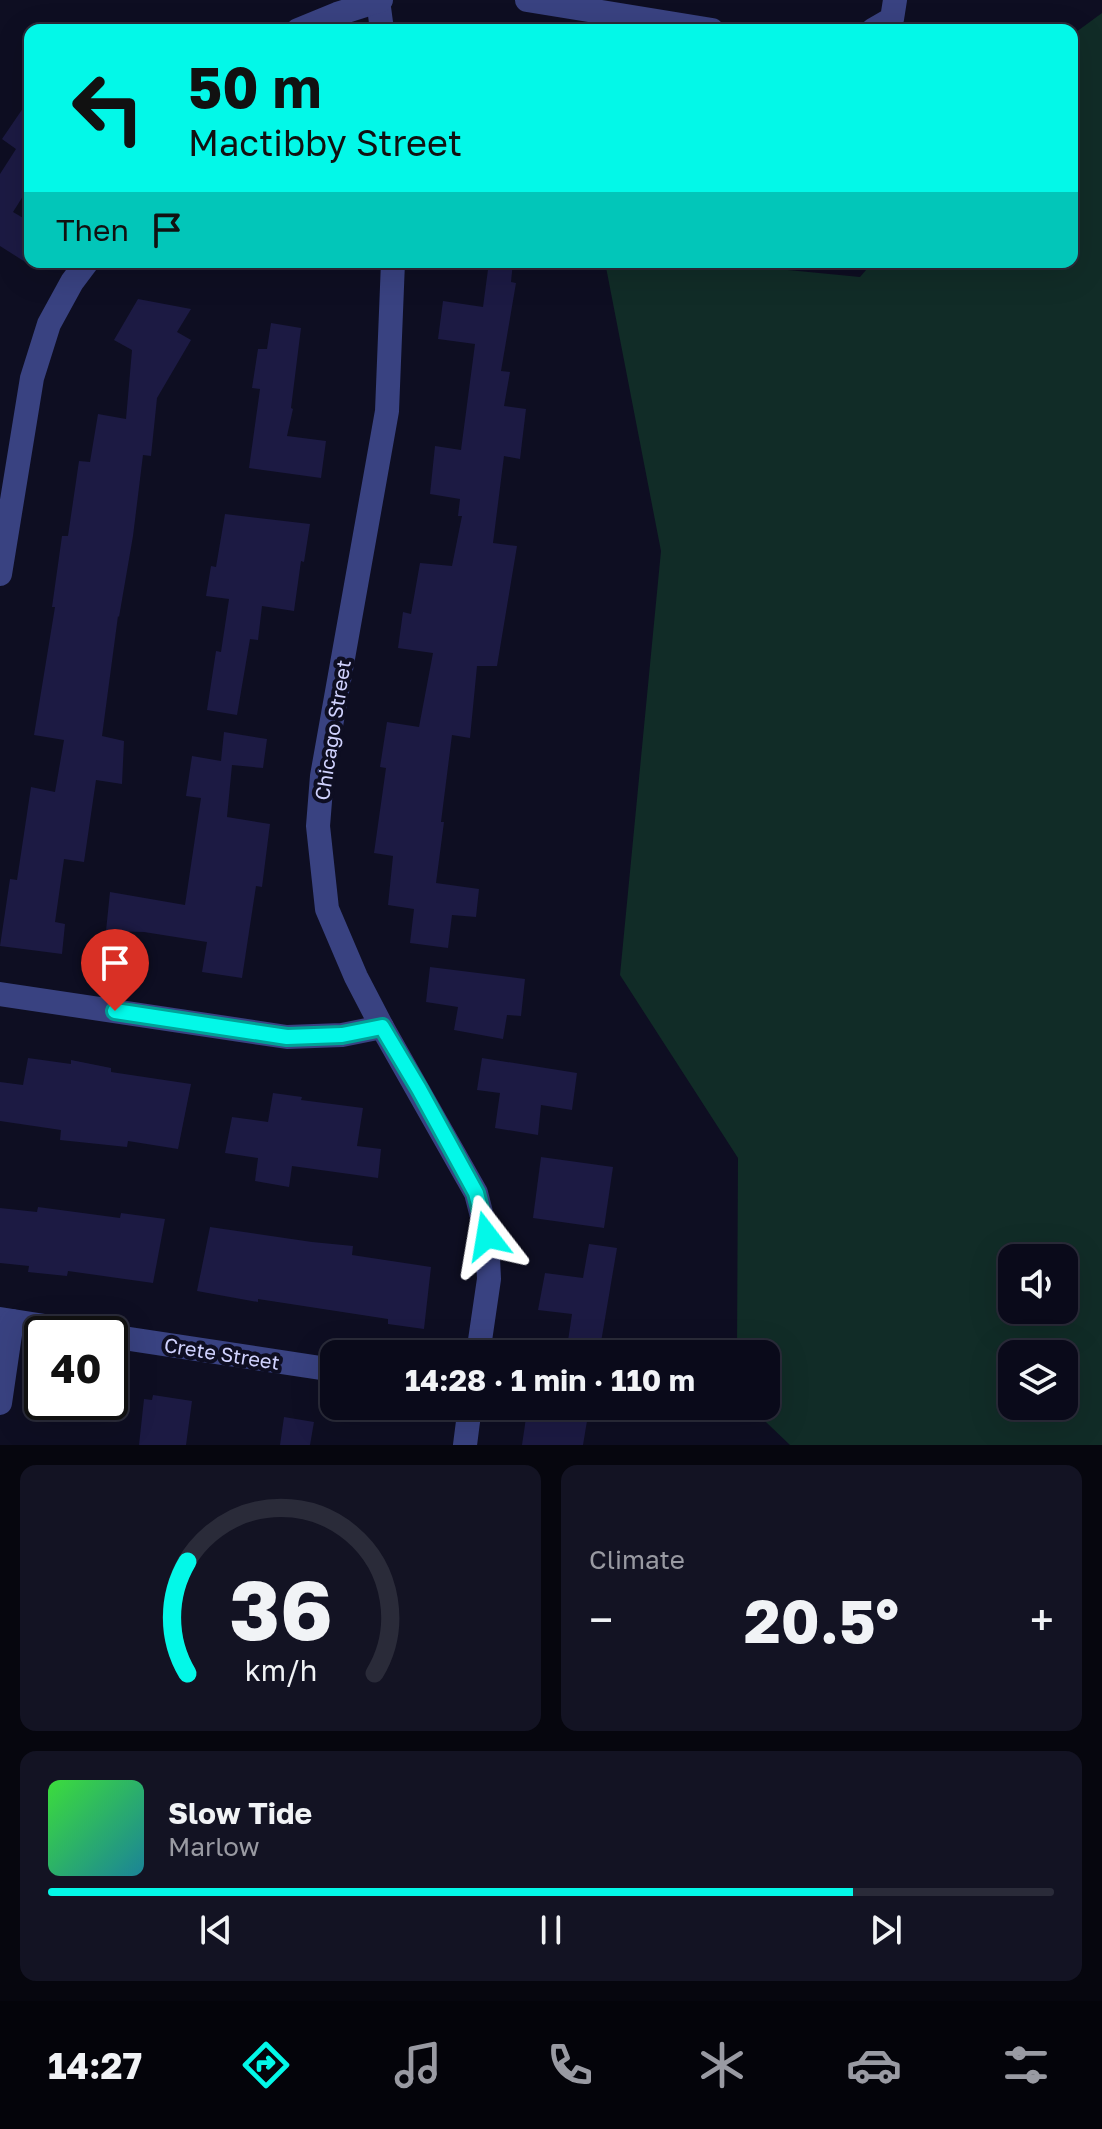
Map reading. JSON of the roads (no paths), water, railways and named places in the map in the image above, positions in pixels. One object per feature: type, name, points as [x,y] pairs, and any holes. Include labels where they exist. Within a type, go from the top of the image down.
[{"type":"street","points":[[314,24],[379,0],[381,24]]},
{"type":"street","points":[[527,0],[675,24]]},
{"type":"street","points":[[0,574],[32,378],[49,324],[82,268]]},
{"type":"street","name":"Chicago Street","points":[[393,268],[387,411],[322,776],[318,826],[327,909],[356,977],[476,1193],[487,1236],[489,1279],[480,1340]]},
{"type":"street","points":[[0,994],[287,1037],[342,1035],[382,1027]]},
{"type":"street","points":[[0,1403],[6,1320]]},
{"type":"street","name":"Crete Street","points":[[128,1339],[320,1368]]},
{"type":"street","points":[[465,1445],[468,1420]]}]
